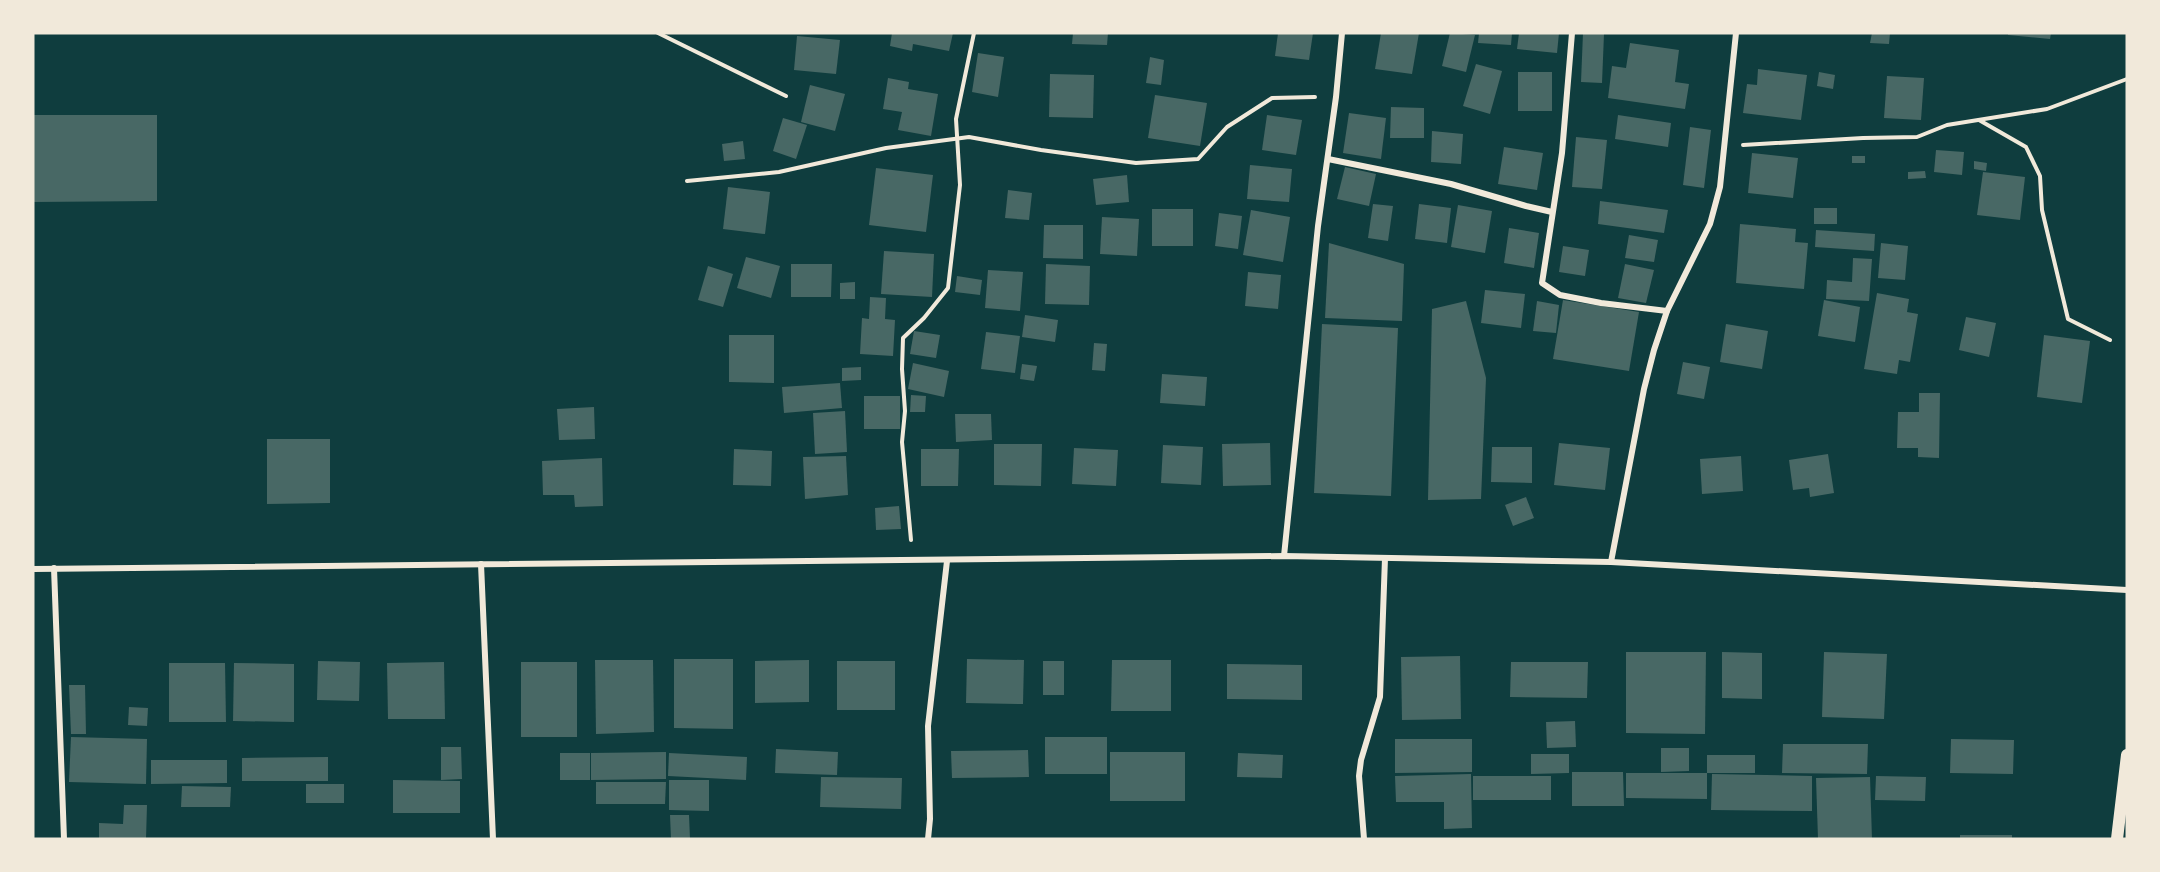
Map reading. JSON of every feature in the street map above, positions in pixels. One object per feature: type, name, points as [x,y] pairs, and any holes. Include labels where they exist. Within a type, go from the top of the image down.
[{"type":"main road","points":[[2117,839],[2127,755]]},
{"type":"street","points":[[1284,556],[1318,226],[1336,97],[1342,33]]},
{"type":"street","points":[[1572,33],[1562,153],[1542,283],[1560,295],[1601,303],[1667,311]]},
{"type":"street","points":[[1611,562],[1644,389],[1654,350],[1667,311],[1710,224],[1720,186],[1736,33]]},
{"type":"street","points":[[1328,159],[1451,184],[1552,212]]},
{"type":"street","points":[[33,568],[1284,556],[1611,562],[2127,590]]},
{"type":"street","points":[[1364,839],[1359,776],[1361,760],[1380,697],[1385,558]]},
{"type":"street","points":[[928,839],[930,819],[928,726],[947,561]]},
{"type":"street","points":[[481,564],[493,839]]},
{"type":"street","points":[[54,568],[64,839]]},
{"type":"path","points":[[658,33],[786,96]]},
{"type":"path","points":[[912,561],[902,441],[903,338],[924,318],[948,288],[960,185],[956,119],[974,33]]},
{"type":"path","points":[[1724,146],[1917,137],[1947,125],[2047,109],[2127,79]]},
{"type":"path","points":[[687,181],[779,172],[886,148],[969,137],[1136,163],[1198,159],[1227,127],[1272,98],[1336,97]]},
{"type":"path","points":[[1978,120],[2026,147],[2040,176],[2042,210],[2068,319],[2110,340]]},
{"type":"building","points":[[892,33],[953,33],[949,51],[913,44],[912,51],[890,46]]},
{"type":"building","points":[[1073,33],[1108,33],[1107,45],[1072,44]]},
{"type":"building","points":[[1278,33],[1313,33],[1309,60],[1275,56]]},
{"type":"building","points":[[1381,33],[1419,33],[1412,74],[1375,69]]},
{"type":"building","points":[[1450,33],[1475,35],[1466,72],[1442,66]]},
{"type":"building","points":[[1479,33],[1512,33],[1511,45],[1478,43]]},
{"type":"building","points":[[1519,33],[1559,33],[1557,53],[1517,49]]},
{"type":"building","points":[[1583,33],[1604,34],[1602,83],[1581,82]]},
{"type":"building","points":[[1872,33],[1890,33],[1889,44],[1870,43]]},
{"type":"building","points":[[2008,33],[2051,33],[2050,39],[2008,35]]},
{"type":"building","points":[[797,36],[840,40],[836,74],[794,70]]},
{"type":"building","points":[[1630,43],[1679,50],[1675,82],[1689,84],[1685,109],[1608,98],[1612,66],[1626,68]]},
{"type":"building","points":[[978,53],[1004,57],[998,97],[972,92]]},
{"type":"building","points":[[1150,57],[1164,60],[1161,85],[1146,83]]},
{"type":"building","points":[[1476,64],[1502,71],[1490,114],[1463,106]]},
{"type":"building","points":[[1758,69],[1807,75],[1801,120],[1743,113],[1747,84],[1757,85]]},
{"type":"building","points":[[1518,72],[1552,72],[1552,111],[1518,111]]},
{"type":"building","points":[[1819,72],[1835,75],[1833,89],[1817,86]]},
{"type":"building","points":[[1050,74],[1094,75],[1093,118],[1049,117]]},
{"type":"building","points":[[1887,76],[1924,78],[1921,120],[1884,118]]},
{"type":"building","points":[[888,78],[909,82],[908,89],[938,94],[931,136],[898,130],[902,112],[883,109]]},
{"type":"building","points":[[810,85],[845,94],[835,131],[801,122]]},
{"type":"building","points":[[1155,95],[1207,103],[1200,146],[1148,138]]},
{"type":"building","points":[[1391,107],[1424,108],[1424,138],[1390,138]]},
{"type":"building","points":[[1349,113],[1386,118],[1381,159],[1343,153]]},
{"type":"building","points":[[33,115],[157,115],[157,201],[33,202]]},
{"type":"building","points":[[1267,115],[1302,120],[1296,155],[1262,150]]},
{"type":"building","points":[[1618,115],[1671,123],[1668,147],[1615,139]]},
{"type":"building","points":[[783,118],[807,125],[796,159],[773,151]]},
{"type":"building","points":[[1690,127],[1711,130],[1704,188],[1683,185]]},
{"type":"building","points":[[1432,131],[1463,134],[1461,164],[1431,162]]},
{"type":"building","points":[[1576,137],[1607,140],[1602,189],[1572,187]]},
{"type":"building","points":[[743,141],[745,159],[724,161],[722,144]]},
{"type":"building","points":[[1504,147],[1543,153],[1537,190],[1498,184]]},
{"type":"building","points":[[1936,150],[1964,152],[1962,175],[1934,172]]},
{"type":"building","points":[[1752,153],[1798,158],[1793,198],[1748,193]]},
{"type":"building","points":[[1852,156],[1865,156],[1865,163],[1852,163]]},
{"type":"building","points":[[1974,161],[1987,163],[1986,171],[1974,169]]},
{"type":"building","points":[[1250,165],[1292,169],[1289,202],[1247,199]]},
{"type":"building","points":[[1345,167],[1376,174],[1369,206],[1337,199]]},
{"type":"building","points":[[876,168],[933,175],[926,232],[869,225]]},
{"type":"building","points":[[1925,171],[1926,178],[1908,179],[1908,172]]},
{"type":"building","points":[[1983,172],[2025,177],[2020,220],[1977,215]]},
{"type":"building","points":[[1127,175],[1129,202],[1096,205],[1093,179]]},
{"type":"building","points":[[728,187],[770,192],[765,234],[723,229]]},
{"type":"building","points":[[1008,190],[1032,193],[1029,220],[1005,218]]},
{"type":"building","points":[[1600,201],[1668,210],[1664,233],[1598,224]]},
{"type":"building","points":[[1373,204],[1393,206],[1388,241],[1368,238]]},
{"type":"building","points":[[1419,204],[1451,208],[1447,243],[1415,239]]},
{"type":"building","points":[[1458,205],[1492,211],[1485,253],[1451,247]]},
{"type":"building","points":[[1814,208],[1837,208],[1837,224],[1814,224]]},
{"type":"building","points":[[1152,209],[1193,209],[1193,246],[1152,246]]},
{"type":"building","points":[[1251,210],[1290,217],[1283,262],[1243,255]]},
{"type":"building","points":[[1219,213],[1242,216],[1238,249],[1215,246]]},
{"type":"building","points":[[1102,217],[1139,219],[1137,256],[1100,254]]},
{"type":"building","points":[[1740,224],[1796,229],[1795,242],[1808,243],[1804,289],[1736,283]]},
{"type":"building","points":[[1044,225],[1083,225],[1083,259],[1043,258]]},
{"type":"building","points":[[1509,228],[1539,233],[1534,268],[1504,263]]},
{"type":"building","points":[[1816,230],[1875,234],[1874,251],[1815,247]]},
{"type":"building","points":[[1629,235],[1658,240],[1654,262],[1625,258]]},
{"type":"building","points":[[1329,243],[1404,264],[1402,321],[1325,318]]},
{"type":"building","points":[[1881,243],[1908,246],[1905,280],[1878,278]]},
{"type":"building","points":[[1563,246],[1589,250],[1585,276],[1559,272]]},
{"type":"building","points":[[884,251],[934,254],[932,297],[881,294]]},
{"type":"building","points":[[746,257],[780,266],[771,298],[737,288]]},
{"type":"building","points":[[1853,258],[1872,259],[1869,301],[1826,299],[1827,280],[1852,282]]},
{"type":"building","points":[[791,264],[832,264],[831,297],[791,297]]},
{"type":"building","points":[[1046,264],[1090,266],[1089,305],[1045,304]]},
{"type":"building","points":[[1625,264],[1654,270],[1646,303],[1618,298]]},
{"type":"building","points":[[708,266],[733,274],[723,307],[698,300]]},
{"type":"building","points":[[988,270],[1023,272],[1020,311],[985,308]]},
{"type":"building","points":[[1248,272],[1281,275],[1278,309],[1245,306]]},
{"type":"building","points":[[957,276],[982,280],[980,295],[955,292]]},
{"type":"building","points":[[855,282],[855,299],[840,299],[840,283]]},
{"type":"building","points":[[1485,290],[1525,294],[1521,328],[1481,323]]},
{"type":"building","points":[[1877,293],[1909,299],[1907,312],[1918,314],[1910,362],[1899,360],[1897,374],[1864,369]]},
{"type":"building","points":[[870,297],[886,298],[885,319],[895,320],[893,356],[860,354],[862,318],[869,319]]},
{"type":"building","points":[[1563,300],[1639,312],[1629,371],[1553,359]]},
{"type":"building","points":[[1824,300],[1860,307],[1855,342],[1818,336]]},
{"type":"building","points":[[1466,301],[1486,378],[1481,499],[1428,500],[1432,309]]},
{"type":"building","points":[[1537,301],[1559,305],[1556,333],[1533,331]]},
{"type":"building","points":[[1025,315],[1058,320],[1055,342],[1022,337]]},
{"type":"building","points":[[1966,317],[1996,323],[1989,357],[1959,350]]},
{"type":"building","points":[[1322,324],[1398,328],[1391,496],[1314,493]]},
{"type":"building","points":[[1726,324],[1768,331],[1762,369],[1720,362]]},
{"type":"building","points":[[914,331],[940,335],[936,358],[910,354]]},
{"type":"building","points":[[986,332],[1020,336],[1015,373],[981,369]]},
{"type":"building","points":[[729,335],[774,335],[774,383],[729,382]]},
{"type":"building","points":[[2044,335],[2090,341],[2082,403],[2037,397]]},
{"type":"building","points":[[1094,343],[1107,344],[1105,371],[1092,370]]},
{"type":"building","points":[[1683,362],[1710,367],[1704,399],[1677,394]]},
{"type":"building","points":[[913,363],[949,371],[944,397],[908,389]]},
{"type":"building","points":[[1022,364],[1037,366],[1034,381],[1020,379]]},
{"type":"building","points":[[861,367],[861,380],[842,381],[842,368]]},
{"type":"building","points":[[1162,374],[1207,377],[1205,406],[1160,403]]},
{"type":"building","points":[[840,383],[842,408],[784,413],[782,387]]},
{"type":"building","points":[[1919,393],[1940,393],[1939,458],[1918,457],[1918,448],[1897,448],[1898,412],[1919,412]]},
{"type":"building","points":[[911,395],[926,396],[925,412],[910,412]]},
{"type":"building","points":[[864,396],[900,396],[900,429],[864,429]]},
{"type":"building","points":[[594,407],[595,439],[559,440],[557,409]]},
{"type":"building","points":[[845,411],[847,452],[815,454],[813,413]]},
{"type":"building","points":[[955,414],[991,414],[992,440],[956,442]]},
{"type":"building","points":[[267,439],[330,439],[330,503],[267,504]]},
{"type":"building","points":[[1270,443],[1271,485],[1223,486],[1222,444]]},
{"type":"building","points":[[1559,443],[1610,448],[1605,490],[1554,485]]},
{"type":"building","points":[[994,444],[1042,444],[1041,486],[994,485]]},
{"type":"building","points":[[1163,445],[1203,447],[1201,485],[1161,483]]},
{"type":"building","points":[[1492,447],[1532,447],[1532,483],[1491,482]]},
{"type":"building","points":[[1074,448],[1118,450],[1116,486],[1072,484]]},
{"type":"building","points":[[734,449],[772,451],[771,486],[733,485]]},
{"type":"building","points":[[921,449],[959,449],[958,486],[921,486]]},
{"type":"building","points":[[1828,454],[1834,493],[1810,497],[1809,488],[1793,490],[1789,460]]},
{"type":"building","points":[[846,456],[848,495],[805,499],[803,457]]},
{"type":"building","points":[[1741,456],[1743,491],[1702,494],[1700,459]]},
{"type":"building","points":[[602,458],[603,506],[575,507],[574,495],[543,495],[542,461]]},
{"type":"building","points":[[1526,497],[1534,518],[1513,526],[1505,505]]},
{"type":"building","points":[[899,506],[901,529],[876,530],[875,508]]},
{"type":"building","points":[[1626,652],[1706,652],[1705,734],[1626,733]]},
{"type":"building","points":[[1722,652],[1762,653],[1762,699],[1722,698]]},
{"type":"building","points":[[1824,652],[1887,654],[1884,719],[1822,717]]},
{"type":"building","points":[[1460,656],[1461,719],[1402,720],[1401,657]]},
{"type":"building","points":[[674,659],[733,659],[733,729],[674,728]]},
{"type":"building","points":[[967,659],[1024,660],[1023,704],[966,703]]},
{"type":"building","points":[[595,660],[653,660],[654,732],[596,734]]},
{"type":"building","points":[[809,660],[809,702],[755,703],[755,661]]},
{"type":"building","points":[[1112,660],[1171,660],[1171,711],[1111,711]]},
{"type":"building","points":[[318,661],[360,662],[359,701],[317,700]]},
{"type":"building","points":[[837,661],[895,661],[895,710],[837,710]]},
{"type":"building","points":[[1043,661],[1064,661],[1064,695],[1043,695]]},
{"type":"building","points":[[444,662],[445,719],[388,719],[387,663]]},
{"type":"building","points":[[521,662],[577,662],[577,737],[521,737]]},
{"type":"building","points":[[1511,662],[1588,662],[1587,698],[1510,697]]},
{"type":"building","points":[[169,663],[225,663],[226,722],[169,722]]},
{"type":"building","points":[[234,663],[294,664],[294,722],[233,721]]},
{"type":"building","points":[[1227,664],[1302,665],[1302,700],[1227,699]]},
{"type":"building","points":[[69,685],[85,685],[86,734],[71,734]]},
{"type":"building","points":[[129,707],[148,708],[147,726],[128,725]]},
{"type":"building","points":[[1575,721],[1576,747],[1547,748],[1546,722]]},
{"type":"building","points":[[71,737],[147,739],[146,784],[69,782]]},
{"type":"building","points":[[1045,737],[1107,737],[1107,774],[1045,774]]},
{"type":"building","points":[[1395,739],[1472,739],[1472,772],[1395,773]]},
{"type":"building","points":[[1951,739],[2014,740],[2013,774],[1950,773]]},
{"type":"building","points":[[1783,744],[1868,744],[1867,774],[1782,773]]},
{"type":"building","points":[[441,747],[461,747],[462,779],[441,780]]},
{"type":"building","points":[[1661,748],[1689,748],[1689,771],[1661,772]]},
{"type":"building","points":[[776,749],[838,752],[837,775],[775,773]]},
{"type":"building","points":[[1028,750],[1029,777],[952,778],[951,751]]},
{"type":"building","points":[[666,752],[666,779],[591,780],[591,753]]},
{"type":"building","points":[[1110,752],[1185,752],[1185,801],[1110,801]]},
{"type":"building","points":[[560,753],[590,753],[590,780],[560,780]]},
{"type":"building","points":[[669,753],[747,757],[746,780],[668,776]]},
{"type":"building","points":[[1238,753],[1283,755],[1282,778],[1237,777]]},
{"type":"building","points":[[1531,754],[1569,754],[1569,773],[1531,774]]},
{"type":"building","points":[[1707,755],[1755,755],[1755,773],[1707,773]]},
{"type":"building","points":[[328,757],[328,781],[242,781],[242,758]]},
{"type":"building","points":[[151,760],[227,760],[227,783],[151,784]]},
{"type":"building","points":[[1572,772],[1623,772],[1624,806],[1572,806]]},
{"type":"building","points":[[1626,773],[1707,773],[1707,799],[1626,798]]},
{"type":"building","points":[[1471,774],[1472,828],[1444,829],[1444,802],[1396,802],[1395,776]]},
{"type":"building","points":[[1712,774],[1812,776],[1812,811],[1711,810]]},
{"type":"building","points":[[1473,776],[1551,776],[1551,800],[1473,800]]},
{"type":"building","points":[[1876,776],[1926,777],[1925,801],[1875,800]]},
{"type":"building","points":[[821,777],[902,778],[901,809],[820,807]]},
{"type":"building","points":[[1870,777],[1872,839],[1818,839],[1816,778]]},
{"type":"building","points":[[393,780],[460,781],[460,813],[393,813]]},
{"type":"building","points":[[669,780],[709,780],[709,811],[669,810]]},
{"type":"building","points":[[596,782],[666,782],[665,804],[596,804]]},
{"type":"building","points":[[306,784],[344,784],[344,803],[306,803]]},
{"type":"building","points":[[182,786],[231,787],[230,807],[181,807]]},
{"type":"building","points":[[124,805],[147,805],[146,839],[99,839],[99,823],[123,824]]},
{"type":"building","points":[[670,815],[689,815],[690,839],[671,839]]},
{"type":"building","points":[[1960,835],[2012,835],[2012,839],[1960,839]]}]
